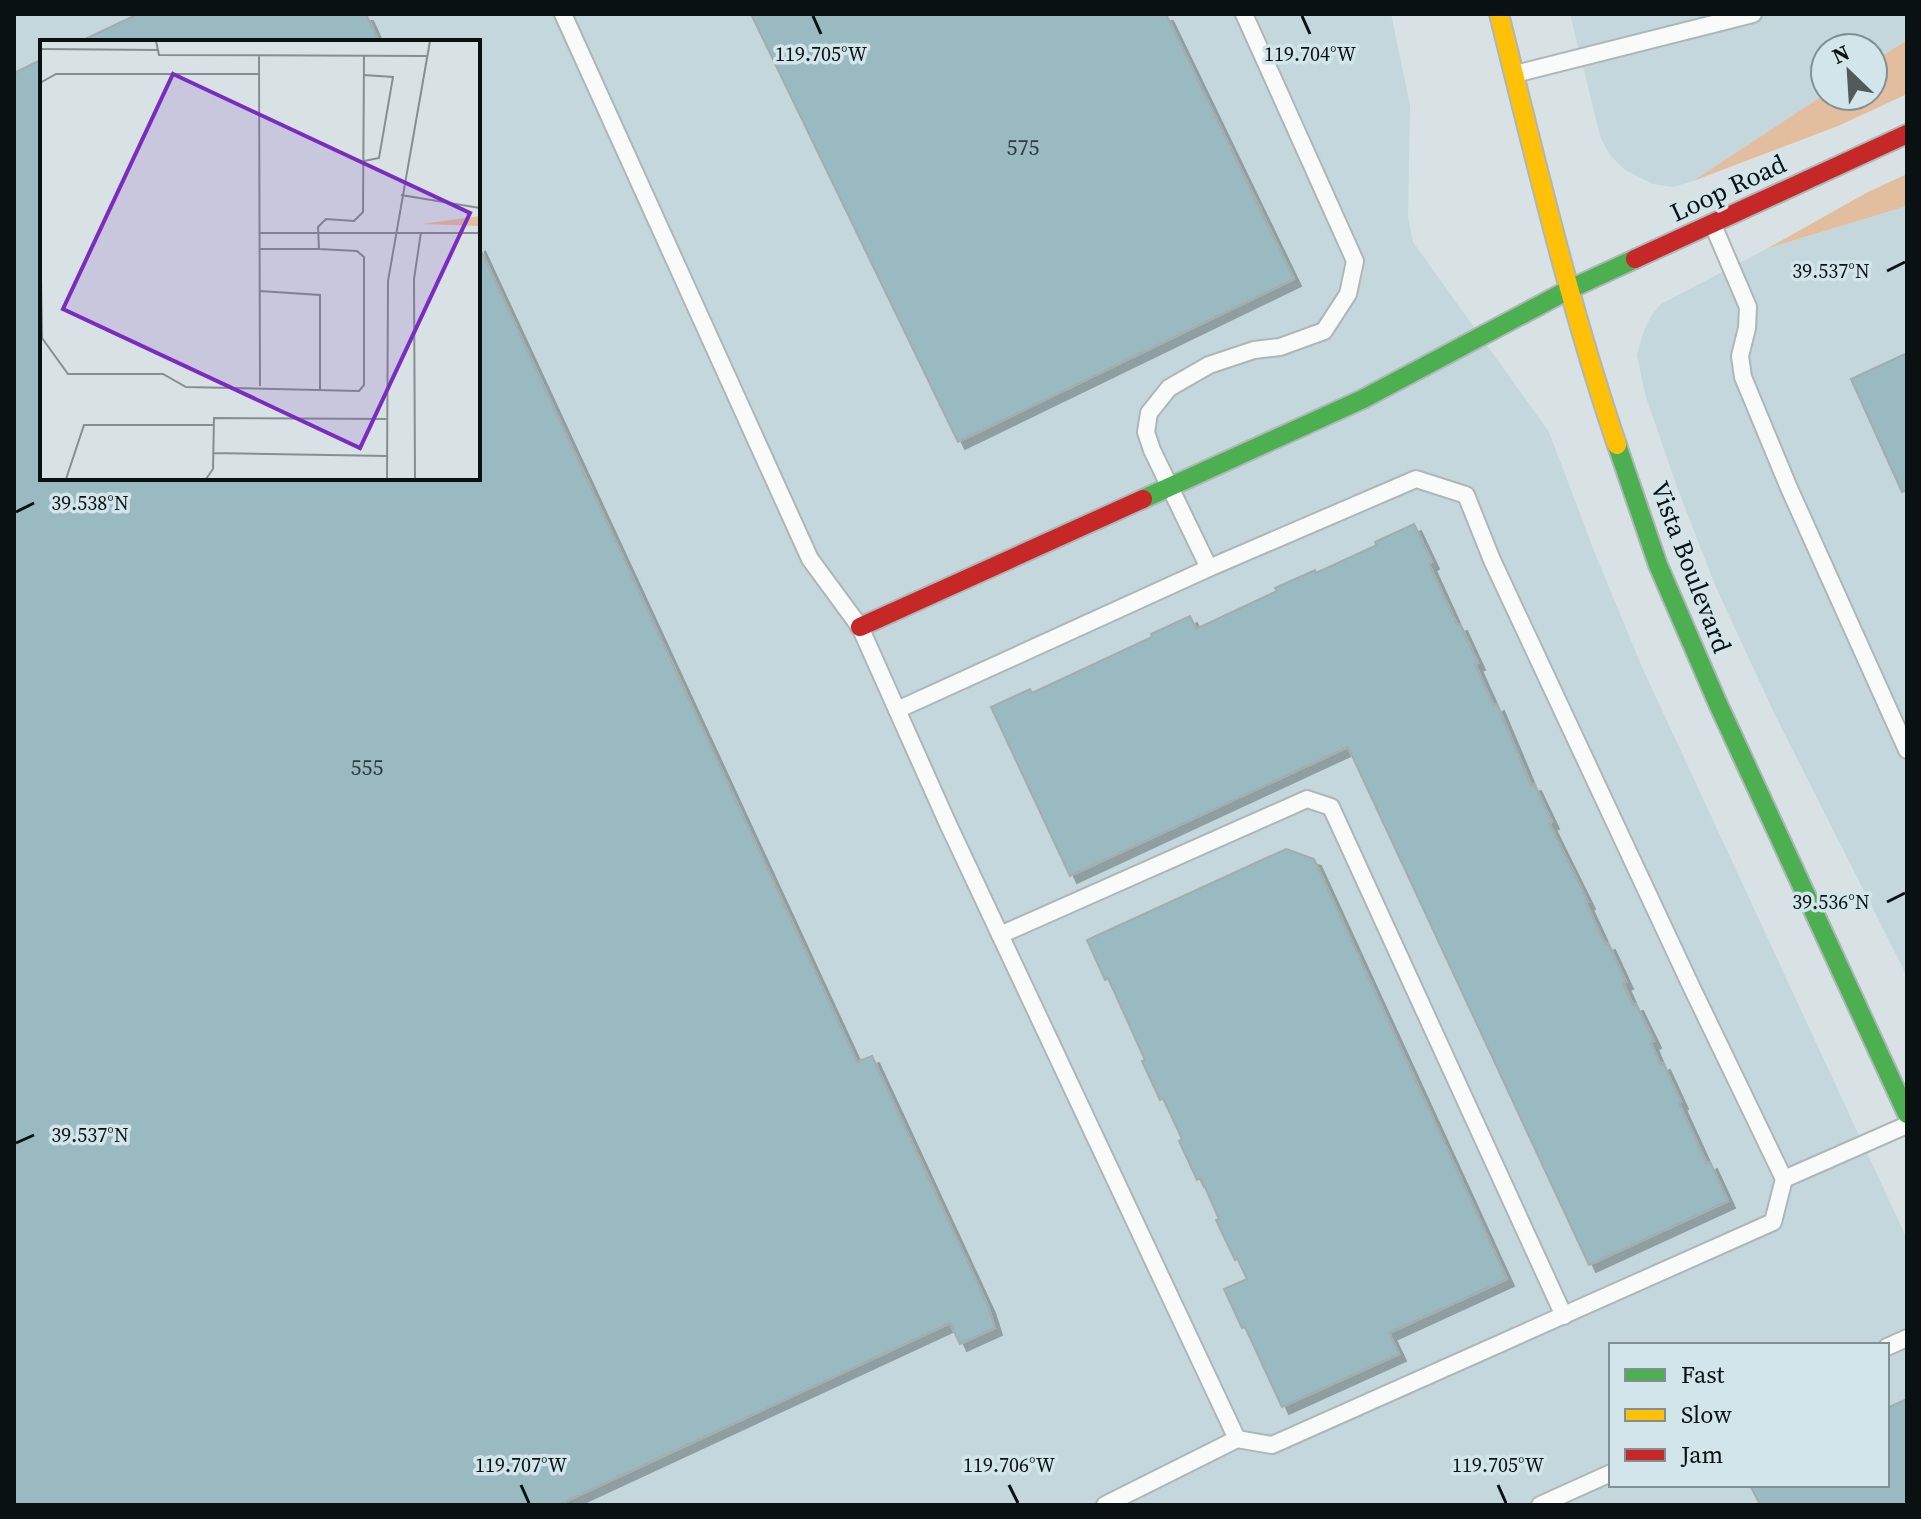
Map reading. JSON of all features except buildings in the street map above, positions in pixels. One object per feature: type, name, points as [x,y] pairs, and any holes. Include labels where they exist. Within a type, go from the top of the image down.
[{"type":"main road","name":"Vista Boulevard","points":[[1499,14],[1596,384],[1658,565],[1718,704],[1907,1114]]},
{"type":"main road","name":"Loop Road","points":[[860,627],[1363,399],[1570,289],[1907,134]]},
{"type":"lane","points":[[563,14],[810,559],[860,627],[1000,935],[1237,1439]]},
{"type":"lane","points":[[1209,568],[1146,432],[1149,413],[1169,388],[1209,365],[1254,350],[1280,347],[1324,331],[1348,294],[1355,261],[1244,14]]},
{"type":"lane","points":[[1514,75],[1753,14]]},
{"type":"lane","points":[[1712,224],[1748,307],[1740,356],[1743,377],[1789,488],[1907,750]]},
{"type":"lane","points":[[897,710],[1209,568],[1416,479],[1466,495],[1492,560],[1784,1179],[1773,1222],[1272,1445],[1237,1439],[1105,1505]]},
{"type":"lane","points":[[1000,935],[1307,799],[1331,807],[1564,1316]]},
{"type":"lane","points":[[1784,1179],[1907,1125]]},
{"type":"lane","points":[[1540,1505],[1609,1474]]},
{"type":"shaded area","points":[[14,14],[1391,14],[1410,105],[1408,217],[1413,242],[1549,432],[1642,667],[1907,1239],[1907,1505],[14,1505]]},
{"type":"shaded area","points":[[1570,14],[1907,14],[1907,40],[1889,52],[1889,32],[1809,32],[1809,105],[1693,181],[1673,187],[1653,184],[1625,170],[1610,155],[1601,139]]},
{"type":"shaded area","points":[[1907,40],[1907,94],[1889,102],[1889,52]]},
{"type":"shaded area","points":[[1809,105],[1809,112],[1868,112],[1838,126],[1693,181]]},
{"type":"shaded area","points":[[1907,174],[1907,206],[1768,248],[1868,192]]},
{"type":"shaded area","points":[[1907,206],[1907,976],[1775,715],[1715,585],[1645,394],[1637,355],[1651,316],[1661,304],[1768,248]]},
{"type":"traffic: fast","points":[[1143,499],[1363,399],[1570,289],[1635,259]]},
{"type":"traffic: fast","points":[[1617,445],[1658,565],[1718,704],[1907,1114]]},
{"type":"traffic: slow","points":[[1499,14],[1568,285],[1617,445]]},
{"type":"traffic: jam","points":[[1635,259],[1907,134]]},
{"type":"traffic: jam","points":[[860,627],[1143,499]]}]
